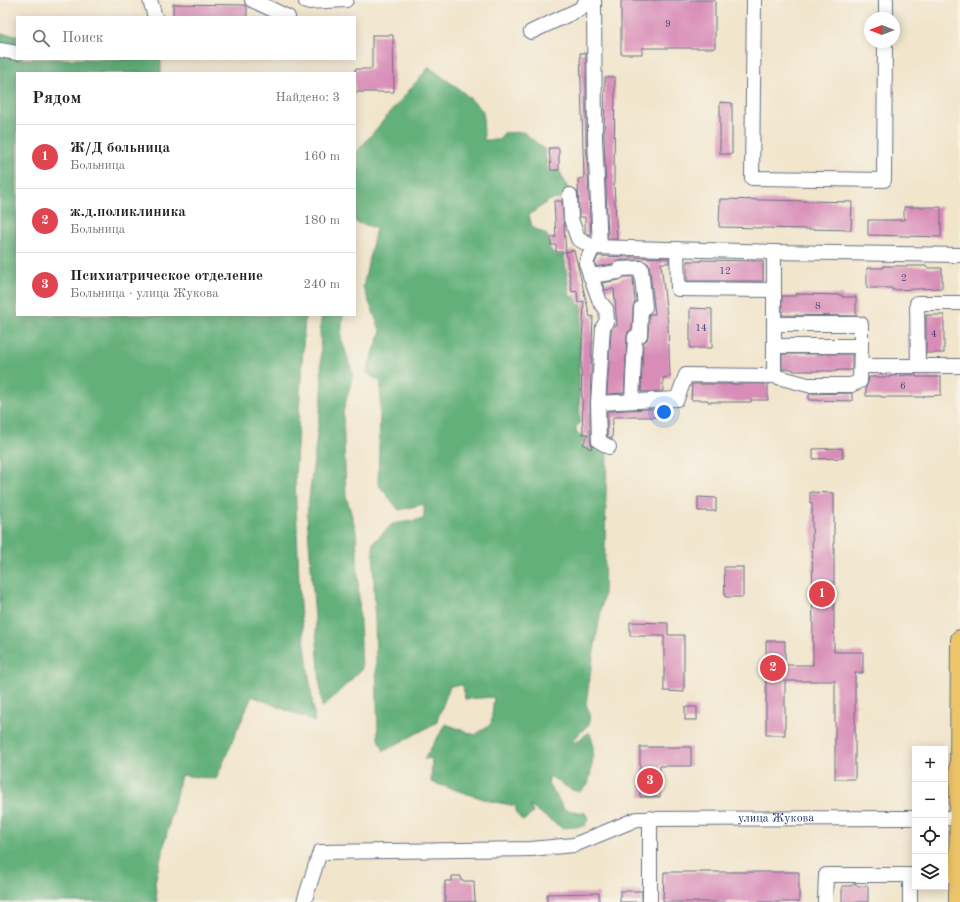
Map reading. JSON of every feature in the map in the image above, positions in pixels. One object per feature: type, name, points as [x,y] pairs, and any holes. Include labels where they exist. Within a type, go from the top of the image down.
[{"type":"main road","points":[[958,902],[951,875],[960,639]]},
{"type":"street","points":[[150,0],[155,16]]},
{"type":"street","points":[[252,0],[287,16]]},
{"type":"street","points":[[290,16],[306,1],[346,0]]},
{"type":"street","points":[[531,32],[580,9],[587,0]]},
{"type":"street","points":[[594,0],[596,247],[586,263],[600,302],[606,309],[607,320],[603,327],[598,403],[600,441],[609,446]]},
{"type":"street","points":[[754,0],[752,178],[884,180],[886,48]]},
{"type":"street","points":[[886,0],[886,12]]},
{"type":"street","points":[[0,50],[16,52]]},
{"type":"street","points":[[570,195],[571,219],[578,239],[596,247],[960,255]]},
{"type":"street","points":[[677,249],[678,289],[774,290]]},
{"type":"street","points":[[774,252],[774,376]]},
{"type":"street","points":[[590,276],[618,272],[619,269],[641,268],[646,307],[641,308],[640,335],[635,337],[632,401]]},
{"type":"street","points":[[918,366],[917,303],[960,303]]},
{"type":"street","points":[[598,403],[677,399],[686,375],[774,376],[808,385],[852,385],[860,381],[860,324],[774,324]]},
{"type":"street","points":[[774,346],[860,346]]},
{"type":"street","points":[[860,366],[960,366]]},
{"type":"street","name":"улица Жукова","points":[[644,819],[912,818]]},
{"type":"street","points":[[304,902],[320,852],[531,849],[574,845],[644,819],[650,902]]},
{"type":"street","points":[[825,902],[826,875],[912,875]]},
{"type":"street","points":[[910,902],[912,884]]},
{"type":"green space","points":[[0,34],[16,35],[16,60],[161,60],[161,72],[16,72],[16,316],[305,316],[295,478],[300,607],[315,722],[252,696],[216,779],[181,775],[155,882],[157,902],[0,902]]},
{"type":"green space","points":[[429,67],[464,93],[483,111],[484,140],[499,140],[504,133],[523,132],[544,149],[548,170],[552,172],[559,170],[569,190],[566,198],[550,200],[529,215],[532,227],[547,235],[550,249],[556,255],[564,255],[570,297],[575,296],[578,305],[582,304],[579,368],[580,423],[576,427],[576,433],[585,436],[581,445],[592,450],[597,443],[607,449],[604,594],[586,704],[590,714],[589,724],[572,741],[576,742],[589,732],[593,744],[591,772],[588,785],[579,792],[570,789],[550,776],[548,783],[565,810],[585,813],[588,818],[585,826],[562,828],[530,806],[533,813],[523,821],[516,813],[516,806],[490,801],[431,782],[432,758],[424,759],[446,724],[475,735],[491,724],[494,697],[465,699],[463,685],[450,686],[436,723],[384,751],[378,738],[373,543],[392,524],[424,519],[424,504],[399,510],[378,484],[381,382],[366,373],[381,332],[363,287],[376,228],[356,222],[356,153]]},
{"type":"green space","points":[[322,316],[343,316],[341,337],[353,375],[343,412],[346,496],[356,531],[362,669],[322,708],[307,515],[322,395],[320,327]]},
{"type":"building","points":[[621,0],[715,0],[715,48],[642,48],[642,54],[621,54]]},
{"type":"building","points":[[173,4],[245,5],[247,7],[247,16],[173,16]]},
{"type":"building","points":[[372,35],[393,35],[394,92],[356,92],[355,69],[372,69]]},
{"type":"building","points":[[580,53],[586,53],[586,138],[591,235],[585,233],[585,217],[579,217],[578,179],[584,178]]},
{"type":"building","points":[[605,77],[615,77],[614,183],[617,239],[608,239],[604,138]]},
{"type":"building","points":[[720,102],[732,103],[732,154],[720,154]]},
{"type":"building","points":[[549,148],[559,148],[559,170],[551,170]]},
{"type":"building","points":[[720,199],[852,202],[851,230],[719,227]]},
{"type":"building","points":[[554,201],[562,201],[566,252],[556,252],[556,245],[551,245],[551,237],[556,237]]},
{"type":"building","points":[[904,207],[941,207],[941,237],[868,235],[868,220],[904,220]]},
{"type":"building","points":[[574,250],[590,317],[593,316],[590,403],[591,449],[583,444],[588,434],[583,434],[581,366],[584,301],[578,303],[577,291],[572,292],[566,252]]},
{"type":"building","points":[[598,256],[669,258],[669,263],[661,263],[668,325],[670,377],[663,378],[663,391],[641,392],[643,343],[647,340],[648,336],[649,314],[655,314],[649,264],[641,260],[619,261],[596,267],[595,263]]},
{"type":"building","points":[[687,261],[763,261],[763,281],[687,281]]},
{"type":"building","points":[[883,266],[927,266],[927,268],[942,268],[942,288],[892,290],[892,288],[867,288],[867,268],[883,268]]},
{"type":"building","points":[[624,277],[633,277],[635,302],[633,308],[632,329],[628,332],[627,337],[624,393],[607,394],[611,330],[613,326],[617,326],[614,289],[605,290],[602,283],[619,280]]},
{"type":"building","points":[[796,294],[842,295],[842,297],[856,297],[856,316],[782,315],[782,296],[796,296]]},
{"type":"building","points":[[690,308],[712,309],[712,348],[690,348]]},
{"type":"building","points":[[926,315],[944,315],[944,353],[926,353]]},
{"type":"building","points":[[782,354],[852,354],[852,370],[793,371],[793,369],[782,369]]},
{"type":"building","points":[[916,375],[916,377],[941,377],[941,395],[924,397],[866,396],[866,387],[869,377]]},
{"type":"building","points":[[692,384],[768,384],[768,400],[751,400],[751,402],[708,402],[708,400],[691,400]]},
{"type":"building","points":[[852,393],[852,401],[809,400],[809,394]]},
{"type":"building","points":[[670,408],[670,417],[613,417],[612,439],[607,436],[607,411]]},
{"type":"building","points":[[842,448],[843,458],[813,459],[813,449]]},
{"type":"building","points":[[810,492],[834,493],[834,652],[863,652],[863,673],[855,673],[855,779],[835,779],[835,681],[785,681],[785,735],[766,735],[766,641],[785,641],[785,665],[813,665],[812,503],[810,503]]},
{"type":"building","points":[[698,497],[716,498],[716,511],[698,511]]},
{"type":"building","points":[[724,567],[743,567],[743,597],[725,597]]},
{"type":"building","points":[[630,622],[668,623],[668,635],[684,635],[684,692],[664,691],[664,636],[630,636]]},
{"type":"building","points":[[685,707],[697,707],[697,720],[685,720]]},
{"type":"building","points":[[640,747],[691,747],[691,766],[660,766],[660,797],[640,797]]},
{"type":"building","points":[[664,872],[799,872],[799,902],[663,902]]},
{"type":"building","points":[[452,876],[461,876],[461,881],[474,881],[475,902],[445,902],[445,881],[452,881]]},
{"type":"building","points":[[853,884],[858,886],[868,886],[868,902],[842,902],[842,886],[851,886]]},
{"type":"building","points":[[620,891],[642,891],[642,902],[620,902]]},
{"type":"building","points":[[599,893],[599,902],[547,902],[547,894]]},
{"type":"place","name":"Ж/Д больница","points":[[822,594]]},
{"type":"place","name":"ж.д.поликлиника","points":[[773,668]]},
{"type":"place","name":"Психиатрическое отделение","points":[[650,781]]}]
